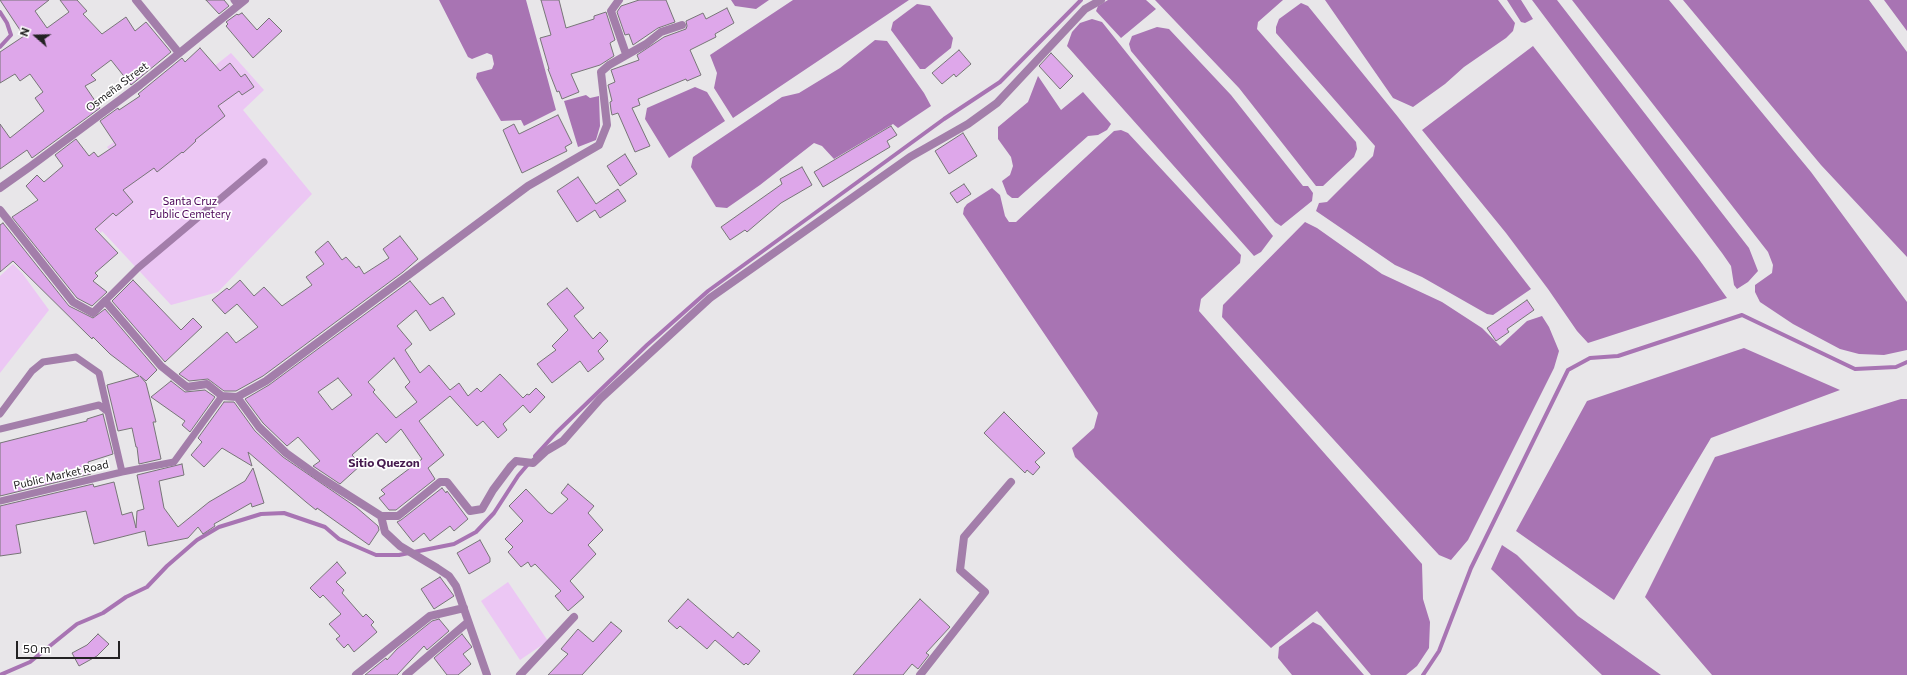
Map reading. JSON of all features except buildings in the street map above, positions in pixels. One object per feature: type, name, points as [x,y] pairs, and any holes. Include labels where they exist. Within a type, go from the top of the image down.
[{"type":"street","points":[[136,0],[179,53]]},
{"type":"street","points":[[619,0],[611,10],[626,54]]},
{"type":"street","points":[[237,397],[259,427],[286,453],[318,476],[381,516],[398,516],[440,482],[447,482],[470,511],[482,509],[493,490],[516,461],[533,463],[546,451],[563,441],[600,399],[710,298],[910,157],[968,124],[997,103],[1085,9],[1101,0]]},
{"type":"street","name":"Osmeña Street","points":[[0,188],[140,85],[239,2]]},
{"type":"street","points":[[0,210],[73,302],[93,312],[105,301],[166,370],[187,387],[207,384],[222,396],[237,397],[266,381],[528,186],[599,145],[607,125],[601,72],[626,54],[646,44],[661,32],[682,25]]},
{"type":"street","points":[[920,675],[985,592],[960,570],[964,537],[1011,482]]},
{"type":"street","points":[[381,516],[385,532],[400,546],[449,576],[456,586],[487,675]]},
{"type":"street","points":[[356,675],[430,616],[464,608]]},
{"type":"street","points":[[520,675],[574,617]]},
{"type":"street","points":[[406,675],[468,622]]},
{"type":"lane","points":[[105,301],[138,268],[264,162]]},
{"type":"lane","name":"Public Market Road","points":[[0,414],[32,371],[43,362],[76,357],[99,373],[122,472],[0,501]]},
{"type":"lane","points":[[122,472],[174,462],[222,396]]},
{"type":"lane","points":[[0,429],[99,405],[108,412]]},
{"type":"green space","name":"Santa Cruz Public Cemetery","points":[[231,53],[264,90],[243,110],[312,194],[218,292],[171,305],[102,231],[101,233],[83,214],[115,157],[107,147],[179,94]]},
{"type":"green space","points":[[13,264],[22,273],[49,310],[0,373],[0,276]]},
{"type":"green space","points":[[508,582],[548,641],[520,660],[481,601]]},
{"type":"shaded area","points":[[439,0],[526,0],[556,110],[524,126],[521,120],[501,121],[476,78],[477,73],[492,69],[494,64],[492,55],[487,53],[472,59],[468,57]]},
{"type":"shaded area","points":[[731,0],[769,0],[756,9],[735,6]]},
{"type":"shaded area","points":[[793,0],[909,0],[733,118],[714,88],[717,73],[710,55]]},
{"type":"shaded area","points":[[1108,0],[1146,0],[1156,9],[1121,38],[1096,11],[1098,6]]},
{"type":"shaded area","points":[[1155,0],[1283,0],[1258,22],[1257,29],[1356,142],[1357,149],[1354,157],[1323,186],[1316,186],[1239,88]]},
{"type":"shaded area","points":[[1325,0],[1498,0],[1515,23],[1513,31],[1506,38],[1464,67],[1445,84],[1413,107],[1393,98]]},
{"type":"shaded area","points":[[1507,0],[1521,0],[1533,19],[1525,23],[1521,22]]},
{"type":"shaded area","points":[[1532,0],[1557,0],[1749,248],[1758,271],[1748,282],[1737,289],[1734,285],[1731,266],[1722,253]]},
{"type":"shaded area","points":[[1572,0],[1669,0],[1811,172],[1907,302],[1907,350],[1884,355],[1859,354],[1840,349],[1793,324],[1760,302],[1755,292],[1755,285],[1772,273],[1773,265],[1768,252]]},
{"type":"shaded area","points":[[1683,0],[1869,0],[1907,52],[1907,257],[1821,165]]},
{"type":"shaded area","points":[[1884,0],[1907,0],[1907,31]]},
{"type":"shaded area","points":[[1301,3],[1308,6],[1398,117],[1531,289],[1493,315],[1487,314],[1422,277],[1395,265],[1316,211],[1319,203],[1327,202],[1373,156],[1375,146],[1276,33],[1276,27],[1279,19]]},
{"type":"shaded area","points":[[917,4],[930,6],[953,38],[951,48],[925,69],[920,69],[891,30],[893,22]]},
{"type":"shaded area","points":[[1092,19],[1102,22],[1273,236],[1261,252],[1254,256],[1067,46],[1072,32],[1080,23]]},
{"type":"shaded area","points":[[1157,27],[1169,29],[1231,95],[1303,186],[1308,186],[1313,193],[1312,201],[1281,226],[1275,222],[1131,51],[1129,44],[1132,36]]},
{"type":"shaded area","points":[[875,40],[887,41],[924,93],[931,106],[898,128],[893,124],[834,159],[822,146],[814,143],[760,185],[727,208],[716,207],[691,167],[693,157],[782,97],[799,93],[840,68]]},
{"type":"shaded area","points":[[1533,46],[1698,258],[1727,298],[1588,343],[1577,331],[1506,233],[1422,130]]},
{"type":"shaded area","points":[[1038,76],[1061,110],[1083,92],[1111,124],[1107,130],[1098,135],[1088,136],[1018,198],[1012,198],[1007,194],[1002,181],[1010,175],[1013,166],[1011,157],[998,139],[998,127],[1028,102]]},
{"type":"shaded area","points":[[695,87],[707,92],[725,121],[669,158],[645,119],[647,108]]},
{"type":"shaded area","points":[[586,95],[590,98],[599,96],[600,126],[596,140],[578,147],[564,101]]},
{"type":"shaded area","points":[[1121,130],[1128,133],[1241,255],[1240,263],[1201,299],[1199,311],[1422,564],[1423,599],[1430,622],[1429,648],[1417,666],[1406,675],[1371,675],[1317,611],[1271,648],[1075,457],[1072,448],[1094,428],[1098,413],[963,214],[964,208],[967,204],[992,188],[1000,195],[1005,216],[1009,222],[1016,222],[1114,131]]},
{"type":"shaded area","points":[[1305,222],[1317,228],[1382,274],[1442,302],[1482,328],[1500,346],[1527,321],[1542,316],[1549,327],[1559,351],[1554,368],[1468,540],[1451,560],[1439,555],[1222,317],[1223,305]]},
{"type":"shaded area","points":[[1744,348],[1840,390],[1711,438],[1614,600],[1516,531],[1587,401]]},
{"type":"shaded area","points":[[1901,399],[1907,399],[1907,675],[1712,675],[1645,597],[1715,457]]},
{"type":"shaded area","points":[[1502,545],[1517,555],[1578,616],[1661,675],[1602,675],[1491,569]]},
{"type":"shaded area","points":[[1313,622],[1321,626],[1364,675],[1292,675],[1278,658],[1279,647]]},
{"type":"waterway","points":[[535,456],[556,433],[647,345],[708,291],[944,119],[1000,82],[1081,0]]},
{"type":"waterway","points":[[0,12],[7,23],[11,35],[0,47]]},
{"type":"waterway","points":[[1423,675],[1439,651],[1471,568],[1568,370],[1590,358],[1618,356],[1742,315],[1855,369],[1896,367],[1907,362]]},
{"type":"waterway","points":[[0,675],[30,662],[77,624],[103,613],[126,597],[147,587],[167,566],[197,540],[219,527],[261,514],[284,513],[325,527],[339,539],[376,555],[399,555],[454,544],[476,532],[494,513],[518,476],[529,463]]},
{"type":"district","name":"Sitio Quezon","points":[[384,463]]}]
